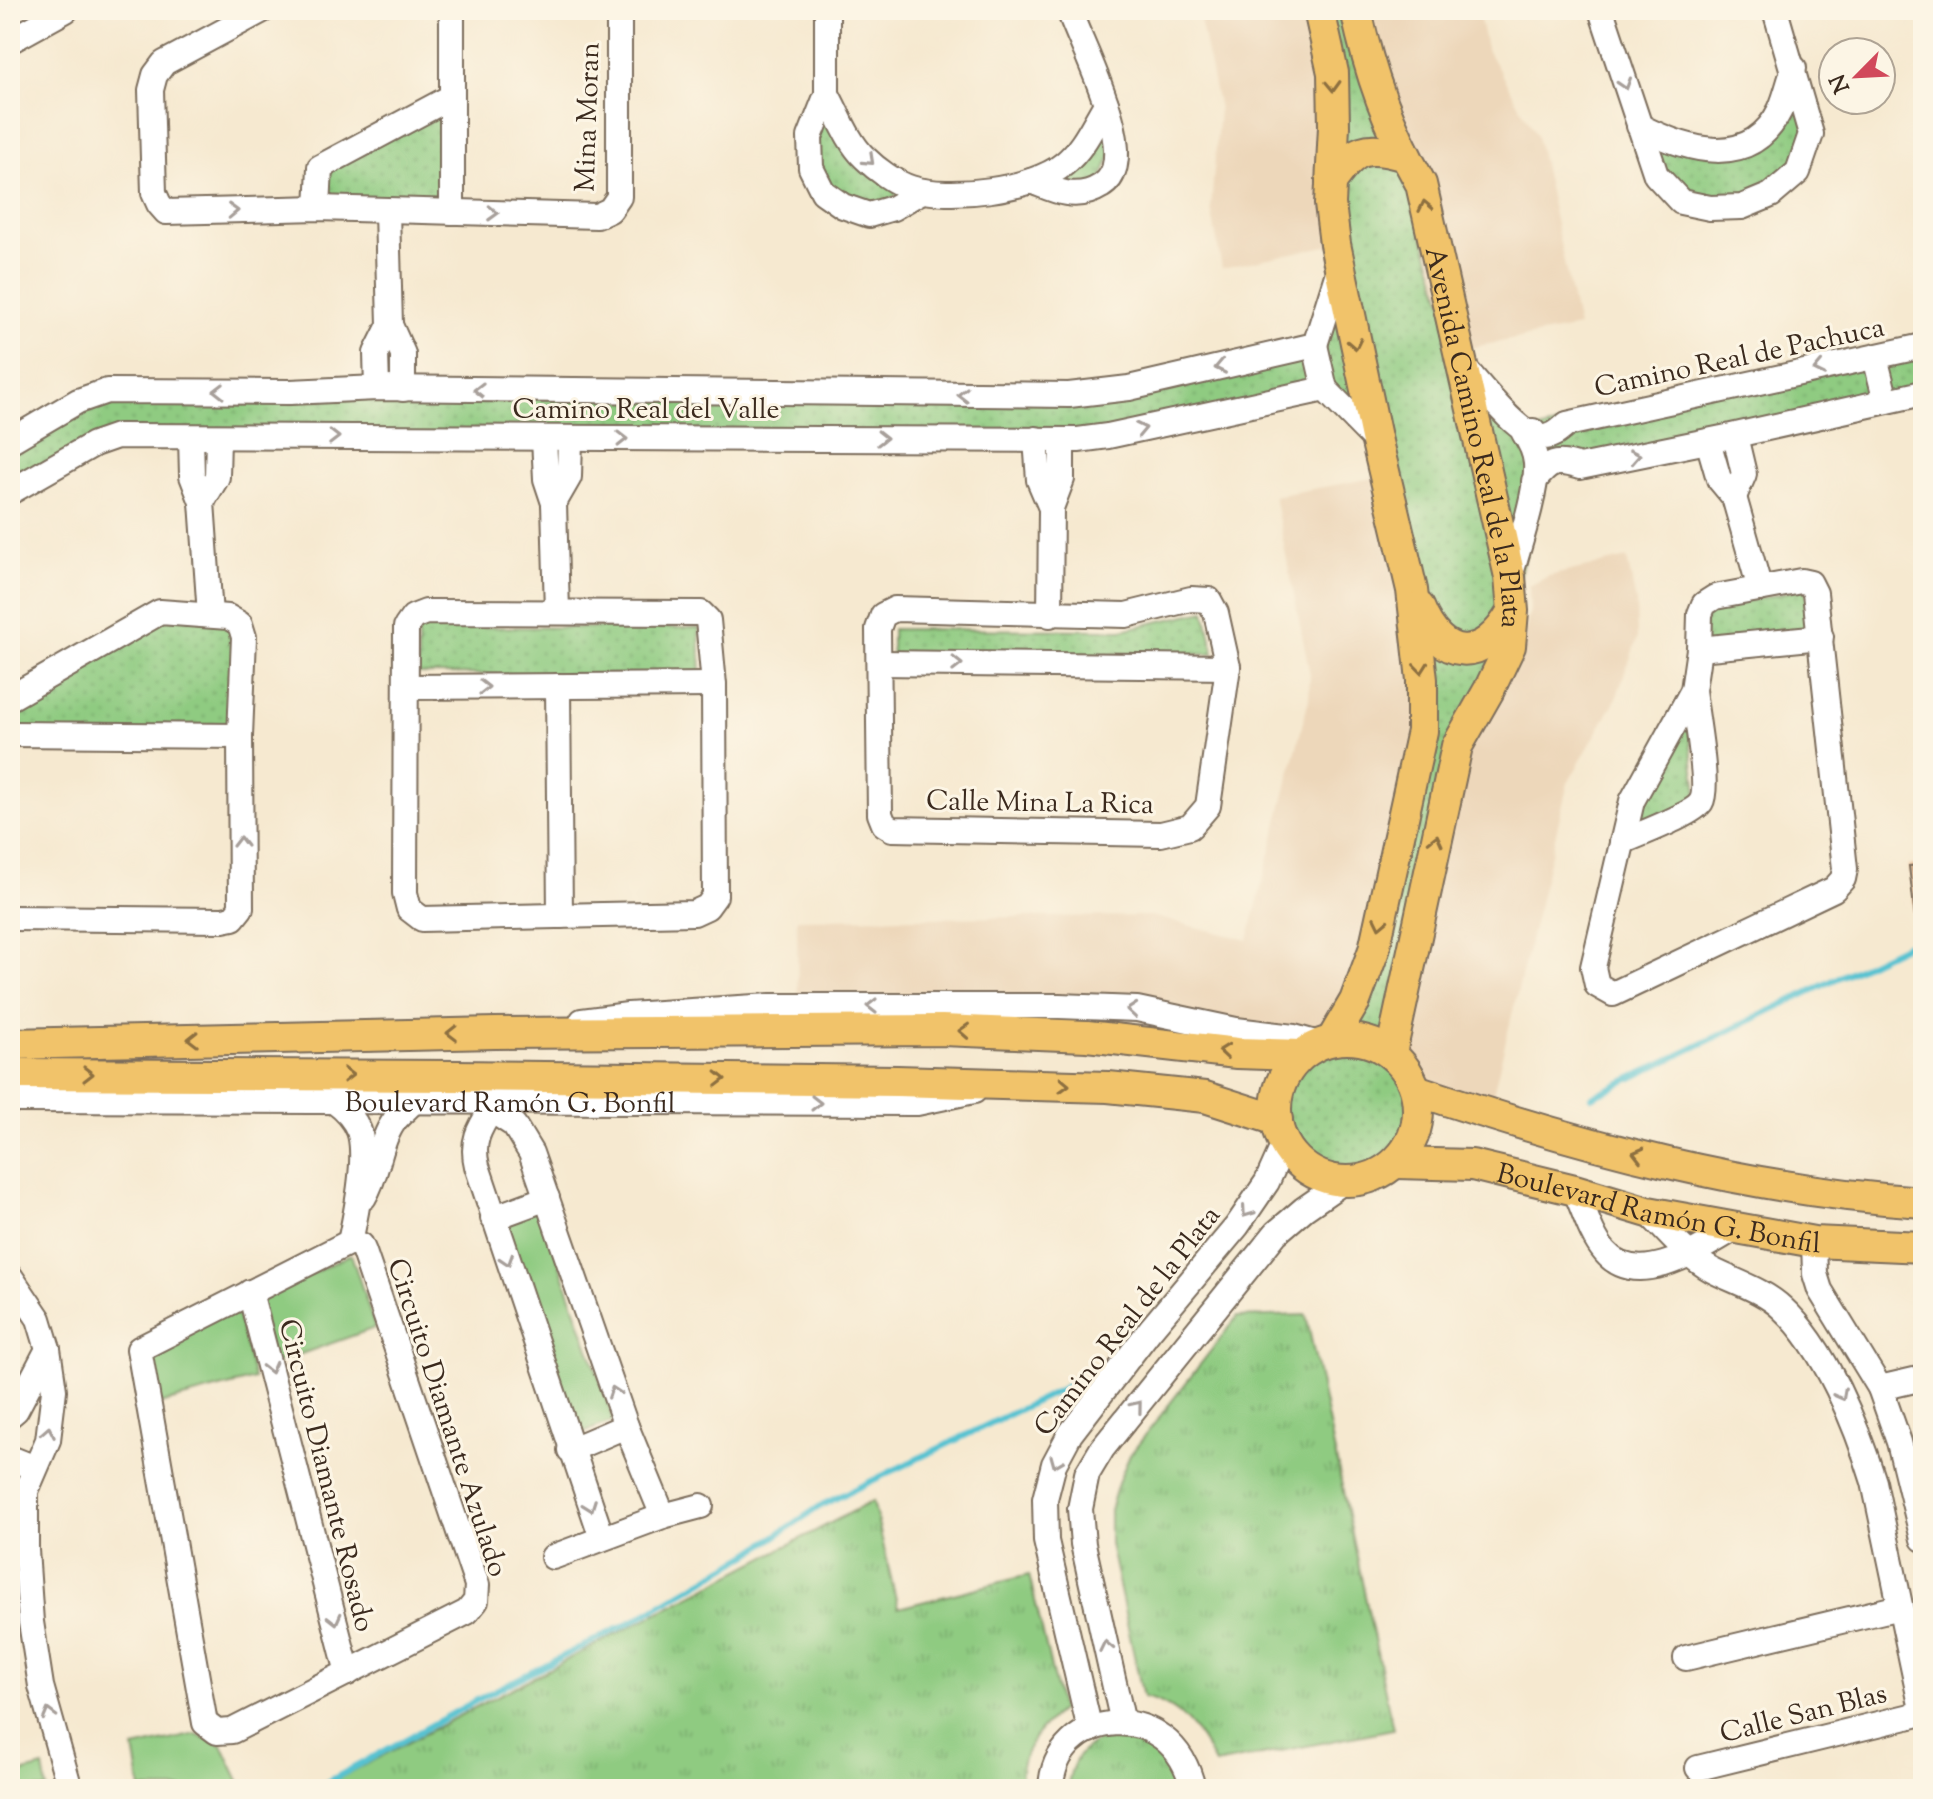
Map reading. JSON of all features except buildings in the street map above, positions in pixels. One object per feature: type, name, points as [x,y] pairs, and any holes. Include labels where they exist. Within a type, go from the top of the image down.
[{"type":"main road","points":[[10,1044],[495,1033],[942,1030],[1087,1036],[1237,1053],[1318,1046],[1346,1038],[1370,1042],[1391,1053],[1406,1069],[1416,1090],[1419,1113],[1415,1135],[1396,1163],[1366,1180],[1343,1182],[1319,1176],[1299,1163],[1280,1132],[1277,1096],[1286,1073],[1318,1046],[1355,1001],[1374,950],[1422,731],[1422,680],[1412,590],[1339,269],[1330,204],[1333,73],[1319,10]]},
{"type":"main road","name":"Avenida Camino Real de la Plata","points":[[1356,10],[1368,68],[1405,156],[1421,184],[1510,577],[1513,611],[1510,646],[1457,746],[1391,1053]]},
{"type":"main road","points":[[1331,182],[1346,160],[1357,152],[1375,148],[1405,156]]},
{"type":"main road","points":[[1412,590],[1426,624],[1441,644],[1466,650],[1485,647],[1501,632],[1513,611]]},
{"type":"main road","name":"Boulevard Ramón G. Bonfil","points":[[10,1074],[457,1076],[1108,1087],[1205,1097],[1280,1132]]},
{"type":"main road","name":"Boulevard Ramón G. Bonfil","points":[[1416,1090],[1516,1124],[1714,1173],[1853,1198],[1923,1202]]},
{"type":"main road","name":"Boulevard Ramón G. Bonfil","points":[[1396,1163],[1472,1165],[1575,1190],[1648,1212],[1814,1242],[1923,1247]]},
{"type":"street","points":[[10,41],[66,10]]},
{"type":"street","name":"Mina Moran","points":[[263,10],[164,63],[155,75],[151,90],[154,193],[166,212],[318,208],[597,216],[610,210],[619,197],[619,10]]},
{"type":"street","points":[[452,10],[452,212]]},
{"type":"street","points":[[827,10],[827,94],[810,137],[811,168],[823,192],[843,206],[869,215],[893,208],[922,191]]},
{"type":"street","points":[[1031,181],[1064,193],[1082,194],[1108,182],[1117,165],[1116,143],[1100,80],[1078,38],[1069,10]]},
{"type":"street","points":[[1601,10],[1656,175],[1681,202],[1710,208],[1742,207],[1771,195],[1798,172],[1811,134],[1775,10]]},
{"type":"street","points":[[1639,126],[1668,141],[1700,150],[1733,150],[1762,135],[1779,111],[1794,68]]},
{"type":"street","points":[[827,94],[862,156],[906,187],[922,191],[998,191],[1031,181],[1062,166],[1080,149],[1106,104]]},
{"type":"street","points":[[318,208],[320,167],[451,97]]},
{"type":"street","points":[[387,211],[390,325],[403,354],[403,389]]},
{"type":"street","points":[[1339,269],[1311,346],[1321,390],[1377,442]]},
{"type":"street","points":[[377,388],[376,353],[390,325]]},
{"type":"street","name":"Camino Real del Valle","points":[[10,441],[78,401],[107,391],[290,392],[377,388],[1069,395],[1129,388],[1311,346]]},
{"type":"street","name":"Camino Real de Pachuca","points":[[1524,433],[1923,346]]},
{"type":"street","points":[[1875,357],[1886,401]]},
{"type":"street","points":[[1461,364],[1524,433],[1531,444],[1536,463],[1510,577]]},
{"type":"street","name":"Camino Real del Valle","points":[[10,492],[94,444],[117,436],[1062,440],[1108,436],[1321,390]]},
{"type":"street","points":[[290,392],[292,436]]},
{"type":"street","points":[[1534,481],[1549,474],[1923,393]]},
{"type":"street","points":[[812,437],[813,394]]},
{"type":"street","points":[[1734,497],[1744,474],[1735,436]]},
{"type":"street","points":[[191,437],[192,476],[202,502],[210,615]]},
{"type":"street","points":[[202,502],[217,477],[218,438]]},
{"type":"street","points":[[544,439],[546,479],[554,503],[557,612]]},
{"type":"street","points":[[554,503],[569,477],[570,439]]},
{"type":"street","points":[[1036,439],[1039,480],[1051,508]]},
{"type":"street","points":[[1050,615],[1051,508],[1062,479],[1062,440]]},
{"type":"street","points":[[1708,441],[1719,479],[1734,497],[1760,589]]},
{"type":"street","points":[[1622,842],[1692,810],[1702,801],[1704,783],[1693,690],[1700,614],[1704,604],[1715,597],[1801,581],[1810,583],[1815,593],[1845,869],[1843,879],[1834,889],[1613,994],[1597,985],[1593,967],[1622,842],[1632,801],[1693,690]]},
{"type":"street","name":"Calle Mina La Rica","points":[[1191,599],[1209,600],[1216,613],[1228,667],[1208,806],[1190,827],[1161,834],[892,829],[884,824],[880,814],[878,629],[883,615],[895,609],[1050,615],[1126,615],[1191,599]]},
{"type":"street","points":[[10,698],[160,612],[228,617],[240,624],[244,637],[240,736],[241,908],[233,918],[10,918]]},
{"type":"street","points":[[426,612],[701,613],[708,620],[711,630],[714,685],[715,896],[707,907],[694,913],[422,919],[409,909],[405,893],[406,627],[413,617],[426,612]]},
{"type":"street","points":[[1699,649],[1821,637]]},
{"type":"street","points":[[879,663],[1228,667]]},
{"type":"street","points":[[406,687],[714,685]]},
{"type":"street","points":[[558,686],[560,916]]},
{"type":"street","points":[[10,734],[240,736]]},
{"type":"street","name":"Boulevard Ramón G. Bonfil","points":[[10,1100],[413,1102],[491,1106],[917,1103],[1008,1083]]},
{"type":"street","points":[[335,1102],[353,1118],[362,1141],[358,1209],[350,1242]]},
{"type":"street","points":[[358,1209],[375,1179],[391,1126],[413,1102]]},
{"type":"street","points":[[602,1538],[570,1450],[474,1154],[477,1131],[491,1106],[507,1118],[523,1138],[626,1426],[663,1516]]},
{"type":"street","name":"Camino Real de la Plata","points":[[1090,1730],[1046,1541],[1045,1499],[1054,1464],[1087,1411],[1237,1226],[1267,1182],[1280,1132]]},
{"type":"street","points":[[1123,1723],[1083,1544],[1080,1509],[1087,1474],[1102,1449],[1276,1233],[1343,1182]]},
{"type":"street","points":[[1575,1190],[1605,1253],[1617,1262],[1634,1268],[1654,1267],[1690,1254],[1737,1227]]},
{"type":"street","points":[[493,1218],[547,1198]]},
{"type":"street","points":[[1648,1212],[1690,1254],[1709,1268],[1782,1308],[1812,1347],[1847,1407],[1863,1445],[1880,1506],[1923,1713]]},
{"type":"street","name":"Circuito Diamante Azulado","points":[[350,1242],[361,1245],[364,1252],[477,1585],[476,1601],[467,1612],[348,1673],[232,1731],[217,1732],[205,1723],[139,1349],[350,1242]]},
{"type":"street","points":[[1814,1242],[1815,1274],[1820,1290],[1880,1388],[1918,1490],[1923,1539]]},
{"type":"street","points":[[10,1276],[39,1319],[48,1349],[54,1390],[48,1440],[26,1491],[26,1550],[31,1622],[41,1686],[70,1789]]},
{"type":"street","points":[[1782,1308],[1820,1290]]},
{"type":"street","name":"Circuito Diamante Rosado","points":[[250,1292],[348,1673]]},
{"type":"street","points":[[1812,1347],[1844,1329]]},
{"type":"street","points":[[10,1415],[16,1410],[48,1349]]},
{"type":"street","points":[[1880,1388],[1923,1378]]},
{"type":"street","points":[[570,1450],[626,1426]]},
{"type":"street","points":[[10,1458],[35,1468]]},
{"type":"street","points":[[1880,1506],[1918,1490]]},
{"type":"street","points":[[553,1557],[663,1516],[701,1506]]},
{"type":"street","points":[[1686,1658],[1900,1607]]},
{"type":"street","name":"Calle San Blas","points":[[1698,1768],[1923,1713]]},
{"type":"street","points":[[1051,1789],[1058,1760],[1072,1742],[1106,1724],[1123,1723],[1144,1726],[1163,1736],[1179,1751],[1189,1770],[1193,1789]]},
{"type":"shaded area","points":[[1198,10],[1319,10],[1335,244],[1222,268],[1211,208],[1219,109]]},
{"type":"shaded area","points":[[1356,10],[1478,10],[1486,48],[1537,136],[1578,327],[1458,350]]},
{"type":"shaded area","points":[[1385,476],[1422,731],[1332,1040],[1137,1009],[798,1006],[797,919],[1151,916],[1248,940],[1309,699],[1310,674],[1274,496]]},
{"type":"shaded area","points":[[1627,558],[1636,602],[1637,639],[1616,699],[1568,783],[1488,1114],[1416,1090],[1406,1069],[1391,1053],[1457,746],[1522,649],[1530,610],[1529,586],[1549,576]]},
{"type":"green space","points":[[1319,10],[1356,10],[1461,364],[1524,433],[1923,346],[1923,393],[1549,474],[1509,610],[1457,746],[1390,1053],[1414,1088],[1418,1108],[1416,1130],[1405,1155],[1387,1171],[1364,1180],[1340,1181],[1316,1174],[1296,1159],[1282,1136],[1277,1106],[1281,1085],[1291,1066],[1333,1040],[1422,731],[1377,442],[1325,389],[1108,436],[138,435],[10,492],[10,441],[78,401],[1069,395],[1315,345],[1339,269]]},
{"type":"green space","points":[[1794,68],[1811,134],[1771,195],[1681,202],[1639,126],[1700,150],[1762,134]]},
{"type":"green space","points":[[827,94],[862,156],[906,187],[869,215],[811,168]]},
{"type":"green space","points":[[451,97],[452,212],[318,208],[320,167]]},
{"type":"green space","points":[[1106,104],[1116,143],[1097,189],[1031,181],[1062,166]]},
{"type":"green space","points":[[1805,588],[1813,635],[1703,645],[1706,611]]},
{"type":"green space","points":[[1205,611],[1214,654],[892,655],[892,629],[1122,630]]},
{"type":"green space","points":[[160,612],[240,624],[240,736],[10,734],[10,698]]},
{"type":"green space","points":[[418,627],[699,628],[701,675],[418,674]]},
{"type":"green space","points":[[1684,728],[1689,731],[1698,801],[1646,827],[1634,817]]},
{"type":"green space","points":[[539,1205],[614,1421],[578,1434],[503,1218]]},
{"type":"green space","points":[[351,1254],[375,1328],[273,1364],[258,1301]]},
{"type":"green space","points":[[235,1304],[254,1379],[160,1404],[148,1350]]},
{"type":"green space","points":[[1306,1315],[1393,1729],[1215,1764],[1187,1721],[1168,1706],[1143,1697],[1110,1544],[1110,1510],[1130,1455],[1237,1317]]},
{"type":"green space","points":[[873,1501],[898,1608],[1029,1575],[1061,1710],[1030,1744],[1022,1765],[1021,1789],[318,1789]]},
{"type":"green space","points":[[196,1734],[222,1745],[243,1789],[141,1789],[134,1748]]},
{"type":"green space","points":[[1126,1734],[1145,1741],[1161,1752],[1171,1768],[1175,1789],[1068,1789],[1073,1766],[1085,1749],[1103,1739]]},
{"type":"green space","points":[[43,1767],[47,1789],[10,1789],[10,1776]]},
{"type":"waterway","points":[[1592,1097],[1908,944],[1923,942]]},
{"type":"waterway","points":[[315,1789],[492,1692],[633,1621],[749,1554],[822,1505],[1076,1382]]}]
